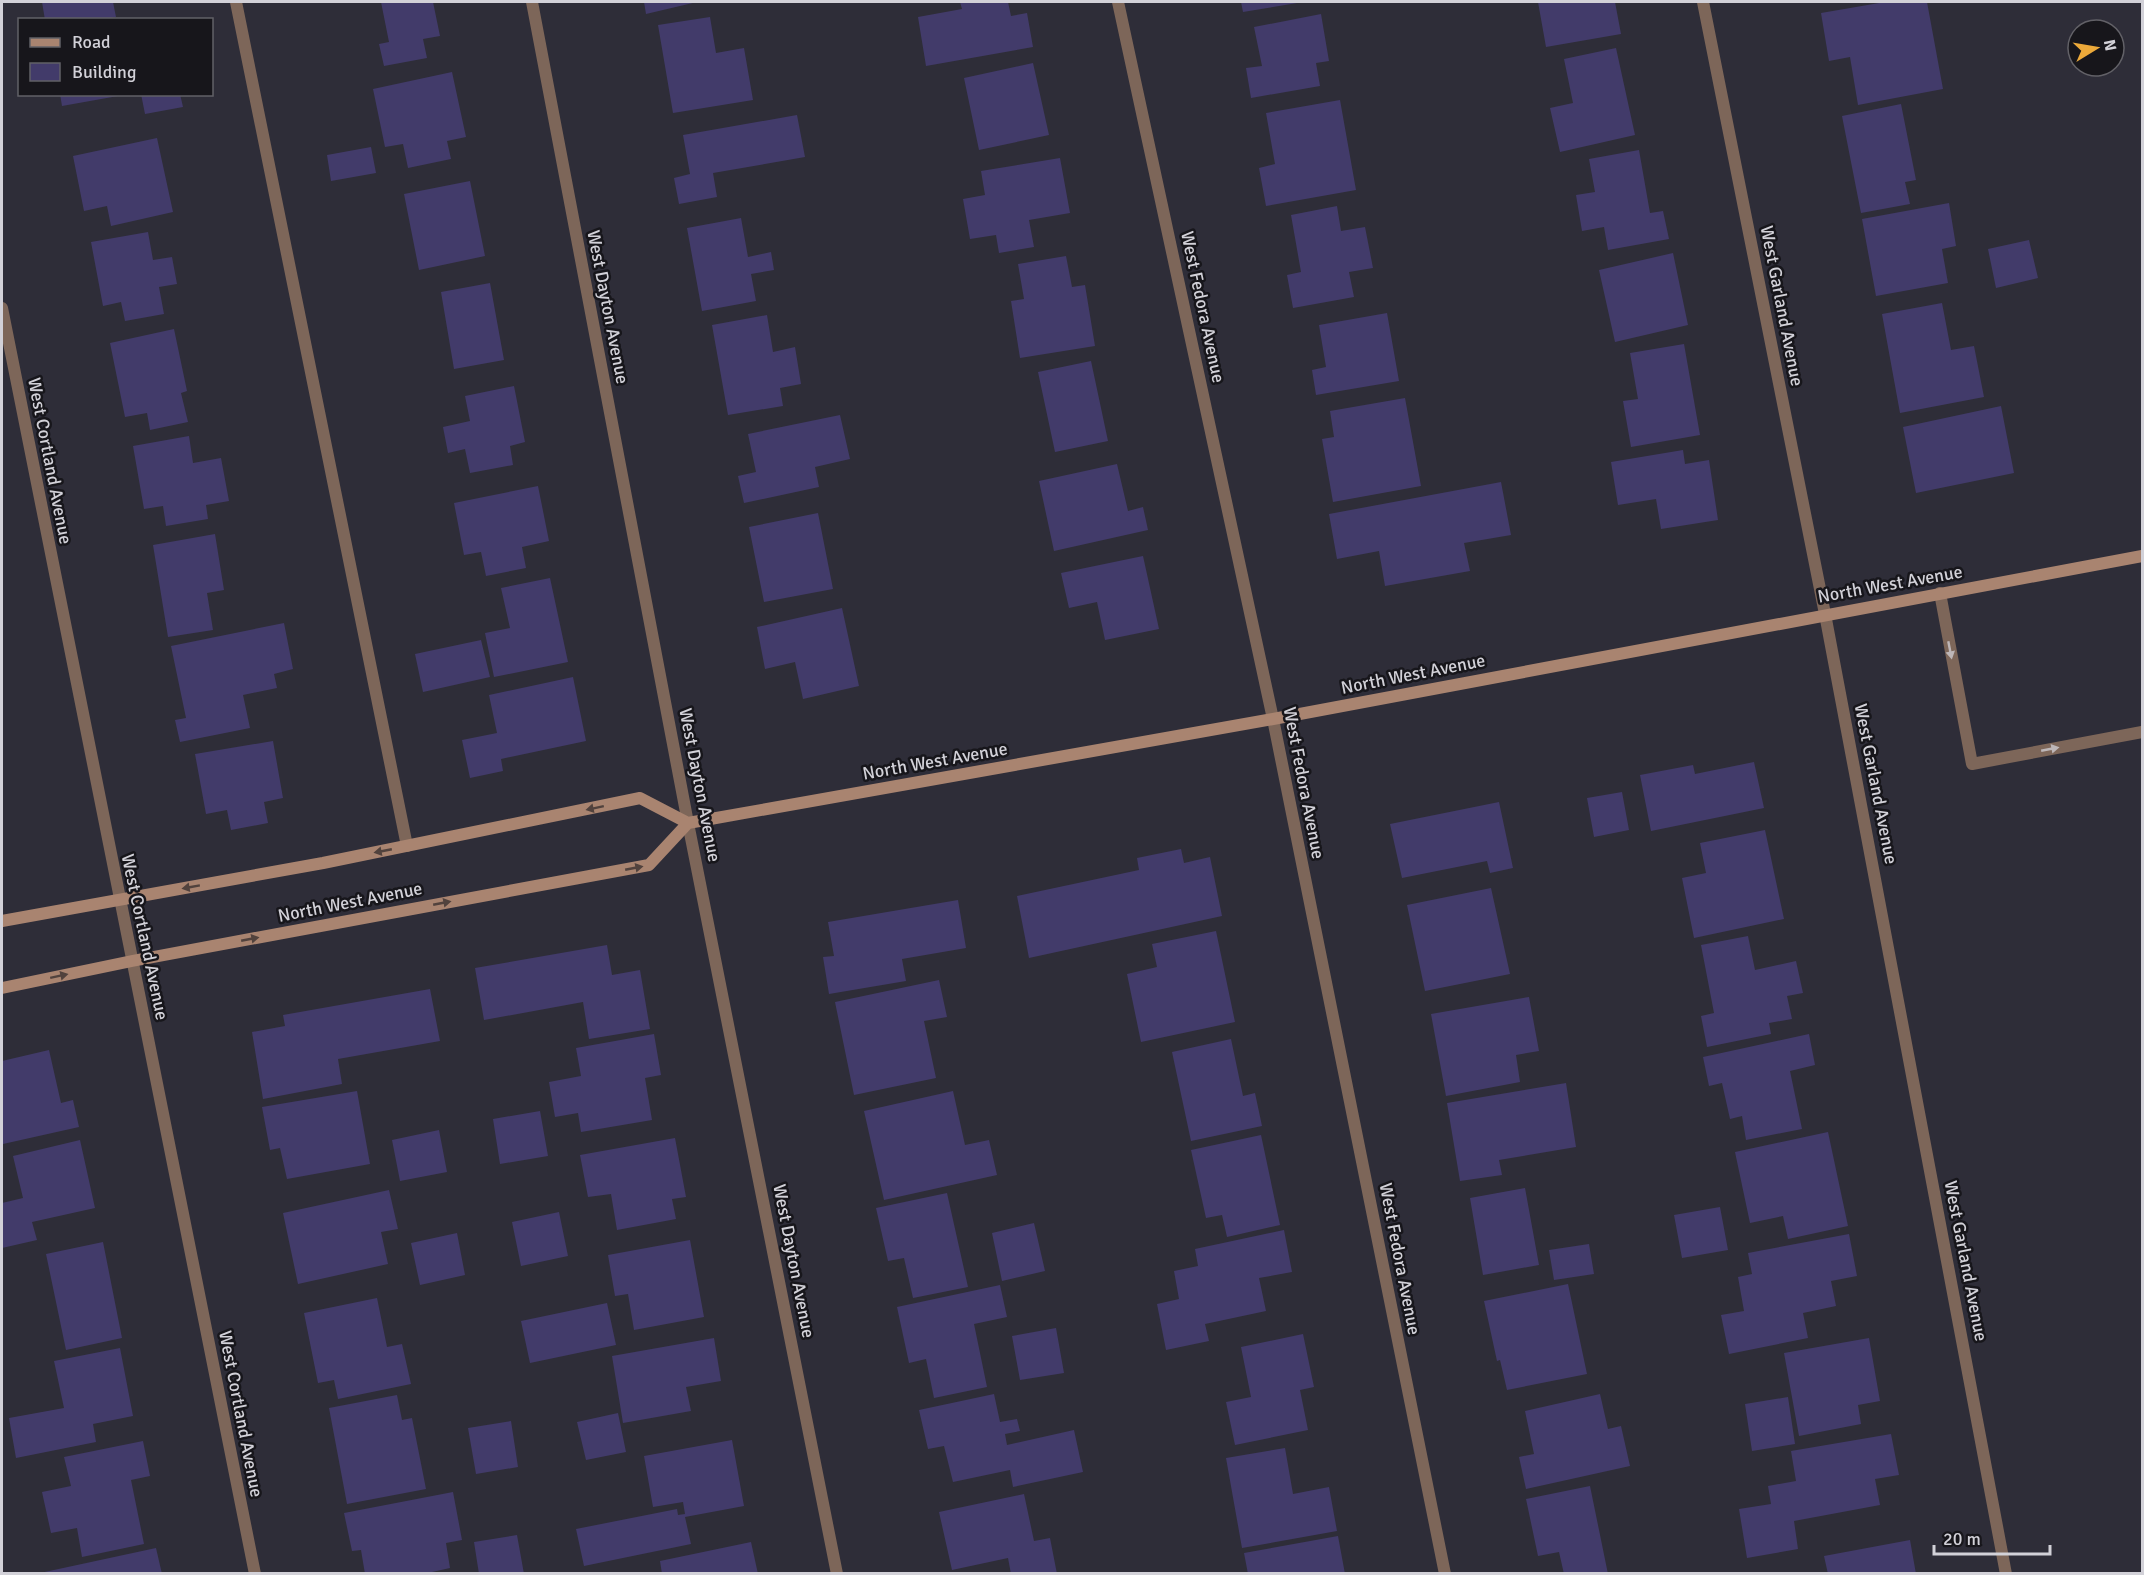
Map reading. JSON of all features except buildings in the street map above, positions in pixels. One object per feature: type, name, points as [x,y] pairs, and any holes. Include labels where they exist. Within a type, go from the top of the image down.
[{"type":"main road","name":"North West Avenue","points":[[2,988],[132,961],[649,865],[688,823],[1273,719],[2142,556]]},
{"type":"main road","points":[[2,921],[407,846],[640,798],[688,823]]},
{"type":"street","points":[[236,2],[407,846]]},
{"type":"street","name":"West Dayton Avenue","points":[[532,2],[688,823],[837,1574]]},
{"type":"street","name":"West Fedora Avenue","points":[[1118,2],[1273,719],[1445,1574]]},
{"type":"street","name":"West Garland Avenue","points":[[1703,2],[1825,614],[2006,1574]]},
{"type":"street","name":"West Cortland Avenue","points":[[2,308],[255,1574]]},
{"type":"street","points":[[1940,593],[1972,764],[2142,732]]}]
